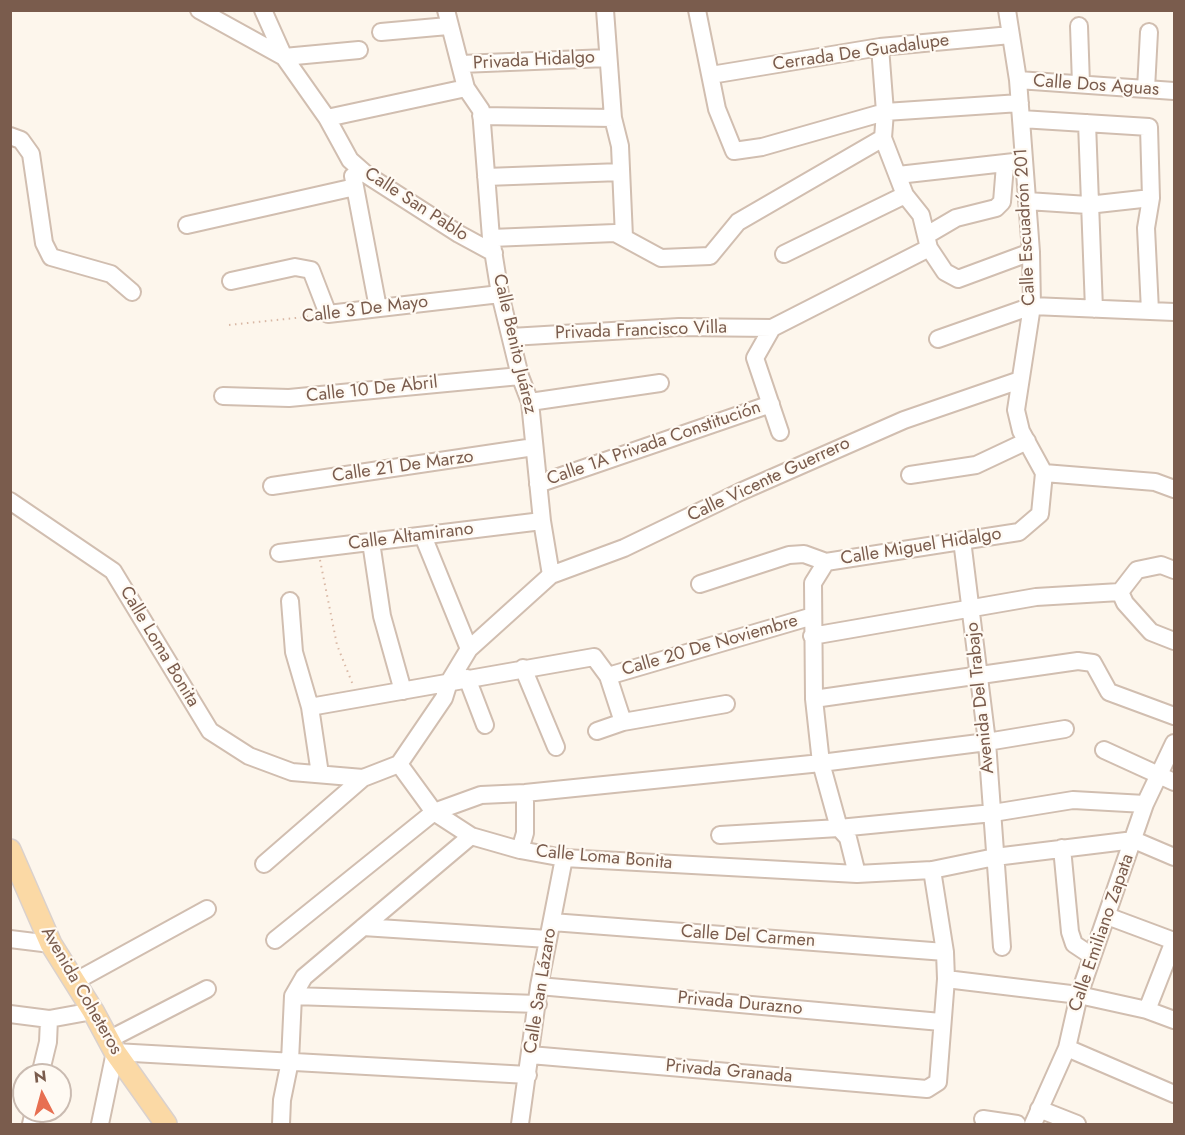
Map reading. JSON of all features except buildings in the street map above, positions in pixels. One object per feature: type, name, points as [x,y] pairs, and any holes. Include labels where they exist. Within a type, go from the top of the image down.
[{"type":"main road","name":"Avenida Coheteros","points":[[10,850],[51,944],[112,1046],[166,1125]]},
{"type":"street","points":[[199,10],[284,57],[359,50]]},
{"type":"street","points":[[263,10],[284,57]]},
{"type":"street","points":[[605,10],[613,118],[620,146],[624,237]]},
{"type":"street","points":[[697,10],[717,109],[734,151],[762,147],[885,112],[1020,111],[1087,123],[1149,127],[1151,198],[1146,228],[1150,311]]},
{"type":"street","name":"Calle Escuadrón 201","points":[[1007,10],[1018,80],[1031,252],[1032,306],[1016,410],[1027,441],[1044,473]]},
{"type":"street","points":[[381,32],[447,18]]},
{"type":"street","name":"Calle Benito Juárez","points":[[447,18],[466,88],[481,110],[493,246],[500,294],[520,376],[530,402],[542,521],[551,575]]},
{"type":"street","points":[[1079,26],[1081,84]]},
{"type":"street","points":[[1146,89],[1149,32]]},
{"type":"street","name":"Cerrada De Guadalupe","points":[[711,75],[880,47],[1011,35]]},
{"type":"street","points":[[880,47],[885,112],[883,138],[905,195],[921,216],[928,241],[945,272],[958,279],[1031,252]]},
{"type":"street","name":"Calle San Pablo","points":[[284,57],[327,118],[350,160],[368,175],[459,234],[493,246]]},
{"type":"street","name":"Privada Hidalgo","points":[[461,64],[607,58]]},
{"type":"street","name":"Calle Dos Aguas","points":[[1018,80],[1174,91]]},
{"type":"street","points":[[327,118],[466,88]]},
{"type":"street","points":[[481,116],[613,118]]},
{"type":"street","points":[[1087,123],[1088,205],[1094,309]]},
{"type":"street","points":[[10,136],[21,140],[31,153],[44,243],[51,257],[111,274],[132,292]]},
{"type":"street","points":[[493,246],[615,233],[661,258],[710,256],[738,222],[883,138]]},
{"type":"street","points":[[350,160],[378,308]]},
{"type":"street","points":[[898,175],[1005,165],[1023,161]]},
{"type":"street","points":[[780,432],[755,358],[772,328],[928,241],[956,218],[996,208],[1002,202],[1005,165]]},
{"type":"street","points":[[486,177],[621,171]]},
{"type":"street","points":[[187,225],[355,187]]},
{"type":"street","points":[[784,254],[905,195]]},
{"type":"street","points":[[1027,201],[1088,205],[1151,198]]},
{"type":"street","points":[[231,281],[295,267],[311,270],[328,314]]},
{"type":"street","name":"Calle 3 De Mayo","points":[[328,314],[500,294]]},
{"type":"street","points":[[938,339],[1032,306],[1174,312]]},
{"type":"street","name":"Privada Francisco Villa","points":[[511,337],[679,327],[772,328]]},
{"type":"street","name":"Calle 10 De Abril","points":[[223,396],[289,398],[520,376]]},
{"type":"street","name":"Calle Vicente Guerrero","points":[[399,764],[444,698],[449,682],[469,649],[551,575],[624,548],[740,492],[904,420],[1020,381]]},
{"type":"street","points":[[530,402],[660,382]]},
{"type":"street","name":"Calle 1A Privada Constitución","points":[[538,484],[771,404]]},
{"type":"street","points":[[910,475],[976,465],[1027,441]]},
{"type":"street","name":"Calle 21 De Marzo","points":[[272,486],[534,447]]},
{"type":"street","points":[[1044,473],[1155,482],[1174,489]]},
{"type":"street","name":"Calle Miguel Hidalgo","points":[[826,562],[1019,532],[1040,514],[1044,473]]},
{"type":"street","name":"Calle Loma Bonita","points":[[10,501],[113,571],[210,731],[249,756],[292,772],[363,778],[399,764],[434,812],[471,836],[520,850],[564,858],[857,874],[932,870],[995,857],[1134,840]]},
{"type":"street","name":"Calle Altamirano","points":[[279,554],[542,521]]},
{"type":"street","points":[[423,536],[469,649]]},
{"type":"street","name":"Avenida Del Trabajo","points":[[962,540],[987,742],[995,857]]},
{"type":"street","points":[[371,542],[382,616],[403,691]]},
{"type":"street","points":[[700,584],[789,555],[804,554],[826,562],[813,583],[814,699],[821,763],[838,828],[848,838],[857,874]]},
{"type":"street","points":[[812,636],[1036,597],[1120,592],[1137,570],[1161,565],[1174,570]]},
{"type":"street","points":[[1120,592],[1125,603],[1151,632],[1174,641]]},
{"type":"street","points":[[290,601],[294,652],[310,707],[320,774]]},
{"type":"street","name":"Calle 20 De Noviembre","points":[[608,676],[813,616]]},
{"type":"street","points":[[310,707],[594,657],[608,676],[623,722]]},
{"type":"street","points":[[814,699],[1078,661],[1093,663],[1109,692],[1174,716]]},
{"type":"street","points":[[523,669],[556,747]]},
{"type":"street","points":[[467,678],[485,725]]},
{"type":"street","points":[[597,731],[623,722],[726,704]]},
{"type":"street","points":[[275,940],[434,812],[481,795],[525,793],[821,763],[987,742],[1065,729]]},
{"type":"street","name":"Calle Emiliano Zapata","points":[[1036,1117],[1067,1048],[1079,995],[1145,804],[1174,743]]},
{"type":"street","points":[[1104,750],[1174,782]]},
{"type":"street","points":[[264,864],[363,778]]},
{"type":"street","points":[[520,850],[525,832],[525,793]]},
{"type":"street","points":[[720,835],[838,828],[993,813],[1072,800],[1145,804]]},
{"type":"street","points":[[281,1125],[282,1100],[290,1061],[293,996],[304,977],[471,836]]},
{"type":"street","points":[[1134,840],[1174,857]]},
{"type":"street","points":[[1062,848],[1070,932],[1074,944],[1092,956]]},
{"type":"street","points":[[995,857],[1002,947]]},
{"type":"street","name":"Calle San Lázaro","points":[[520,1125],[539,986],[564,858]]},
{"type":"street","points":[[932,870],[945,952],[946,979],[941,1022]]},
{"type":"street","points":[[74,982],[207,909]]},
{"type":"street","points":[[1107,916],[1174,941],[1147,1010]]},
{"type":"street","name":"Calle Del Carmen","points":[[363,927],[550,930],[945,952]]},
{"type":"street","points":[[10,939],[51,944]]},
{"type":"street","points":[[946,979],[1079,995],[1147,1010],[1174,1020]]},
{"type":"street","name":"Privada Durazno","points":[[539,986],[941,1022]]},
{"type":"street","points":[[112,1046],[207,989]]},
{"type":"street","points":[[293,996],[538,1004]]},
{"type":"street","points":[[10,1014],[49,1019],[93,1011]]},
{"type":"street","points":[[43,1063],[48,1042],[49,1019]]},
{"type":"street","name":"Privada Granada","points":[[530,1055],[927,1089],[938,1082],[941,1022]]},
{"type":"street","points":[[112,1046],[290,1061],[528,1075]]},
{"type":"street","points":[[100,1125],[112,1046]]},
{"type":"street","points":[[1067,1048],[1174,1094]]},
{"type":"street","points":[[1036,1117],[1077,1125]]},
{"type":"street","points":[[983,1119],[1017,1125]]},
{"type":"path","name":"Calle 3 De Mayo","points":[[229,326],[328,314]]},
{"type":"path","points":[[318,549],[337,645],[358,699]]}]
